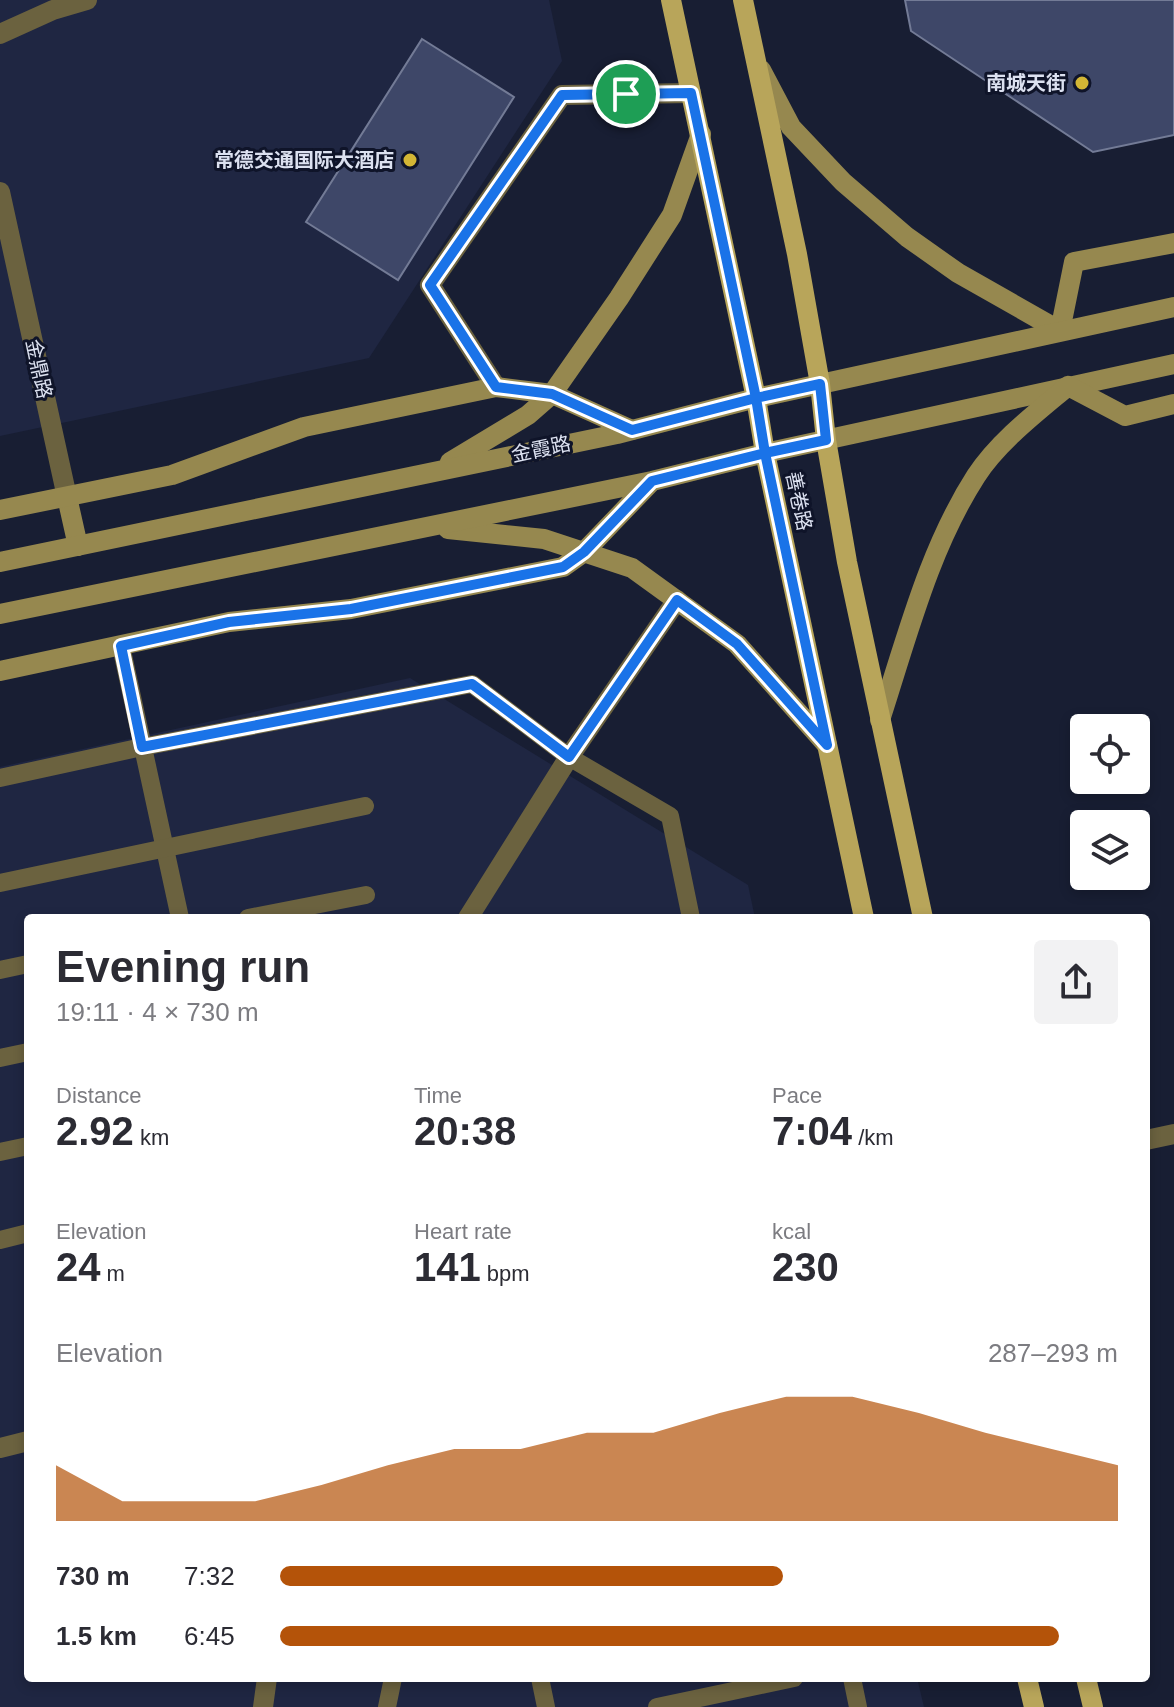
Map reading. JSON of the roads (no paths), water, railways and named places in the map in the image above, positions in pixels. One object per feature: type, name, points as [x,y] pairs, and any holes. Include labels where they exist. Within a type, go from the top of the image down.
[{"type":"main road","name":"善卷路","points":[[671,0],[863,914]]},
{"type":"main road","points":[[743,0],[797,254],[820,384]]},
{"type":"main road","points":[[756,59],[791,127],[843,182],[907,237],[958,273],[1060,331],[1074,262],[1174,243]]},
{"type":"main road","points":[[436,471],[528,415],[552,394],[672,215],[701,134]]},
{"type":"main road","name":"金霞路","points":[[0,562],[632,430],[756,398],[1174,307]]},
{"type":"main road","points":[[0,614],[652,481],[765,453],[1174,364]]},
{"type":"main road","name":"善卷路","points":[[820,384],[826,440],[847,562],[922,914]]},
{"type":"main road","points":[[1068,386],[1125,416],[1174,404]]},
{"type":"main road","points":[[880,720],[923,587],[948,526],[977,474],[1015,430],[1068,386]]},
{"type":"main road","points":[[0,510],[172,475],[304,427],[496,387],[552,394],[632,430]]},
{"type":"main road","points":[[0,671],[229,622],[351,609],[563,567],[584,552],[652,481]]},
{"type":"main road","name":"金鼎路","points":[[67,497],[78,546]]},
{"type":"main road","points":[[428,527],[544,539],[632,568],[737,644],[827,745]]},
{"type":"main road","points":[[1028,1682],[1034,1707]]},
{"type":"main road","points":[[1087,1682],[1093,1707]]},
{"type":"street","points":[[0,34],[53,10],[87,0]]},
{"type":"street","points":[[496,387],[430,285],[562,95],[691,93]]},
{"type":"street","name":"金鼎路","points":[[0,192],[67,497]]},
{"type":"street","points":[[0,292],[21,288]]},
{"type":"street","points":[[471,914],[569,757],[677,600]]},
{"type":"street","points":[[1150,1139],[1174,1134]]},
{"type":"street","points":[[0,1448],[24,1442]]},
{"type":"street","points":[[263,1707],[266,1682]]},
{"type":"lane","points":[[121,646],[179,914]]},
{"type":"lane","points":[[0,778],[142,747],[472,684],[569,757],[670,816],[690,914]]},
{"type":"lane","points":[[0,883],[365,806]]},
{"type":"lane","points":[[269,914],[366,895]]},
{"type":"lane","points":[[0,970],[24,965]]},
{"type":"lane","points":[[0,1058],[24,1053]]},
{"type":"lane","points":[[0,1152],[24,1147]]},
{"type":"lane","points":[[0,1240],[24,1234]]},
{"type":"lane","points":[[387,1707],[392,1682]]},
{"type":"lane","points":[[541,1682],[546,1707]]},
{"type":"lane","points":[[657,1707],[775,1682]]},
{"type":"lane","points":[[853,1682],[858,1707]]},
{"type":"place","name":"南城天街","points":[[1082,83]]},
{"type":"place","name":"常德交通国际大酒店","points":[[410,160]]}]
